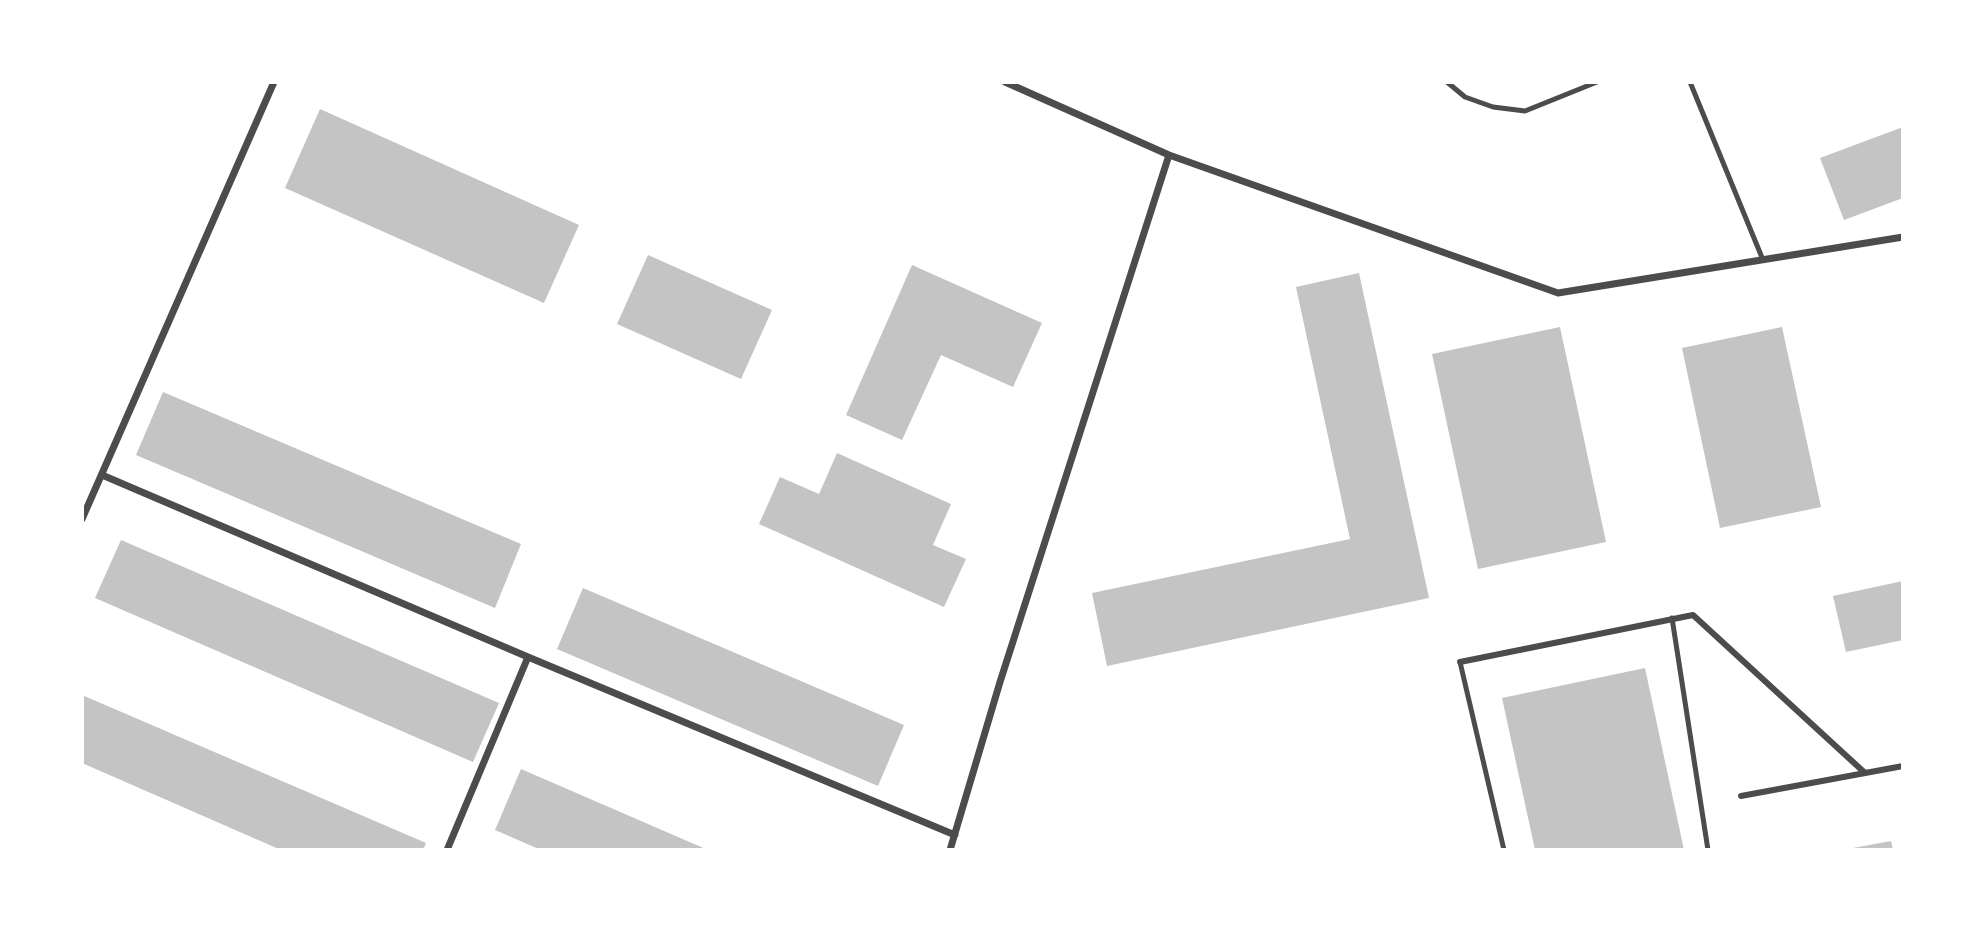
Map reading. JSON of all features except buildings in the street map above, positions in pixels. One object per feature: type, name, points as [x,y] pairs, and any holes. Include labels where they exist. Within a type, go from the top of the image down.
[{"type":"street","points":[[82,519],[274,82]]},
{"type":"street","points":[[1005,82],[1169,155],[1558,293],[1903,237]]},
{"type":"street","points":[[950,850],[1000,682],[1169,155]]},
{"type":"street","points":[[102,475],[955,835]]},
{"type":"street","points":[[1460,662],[1693,615],[1865,773]]},
{"type":"street","points":[[447,850],[528,657]]},
{"type":"street","points":[[1741,796],[1903,766]]},
{"type":"lane","points":[[1447,82],[1465,97],[1493,107],[1525,111],[1597,82]]},
{"type":"lane","points":[[1690,82],[1763,260]]},
{"type":"lane","points":[[1672,618],[1708,850]]},
{"type":"lane","points":[[1460,662],[1504,850]]}]
